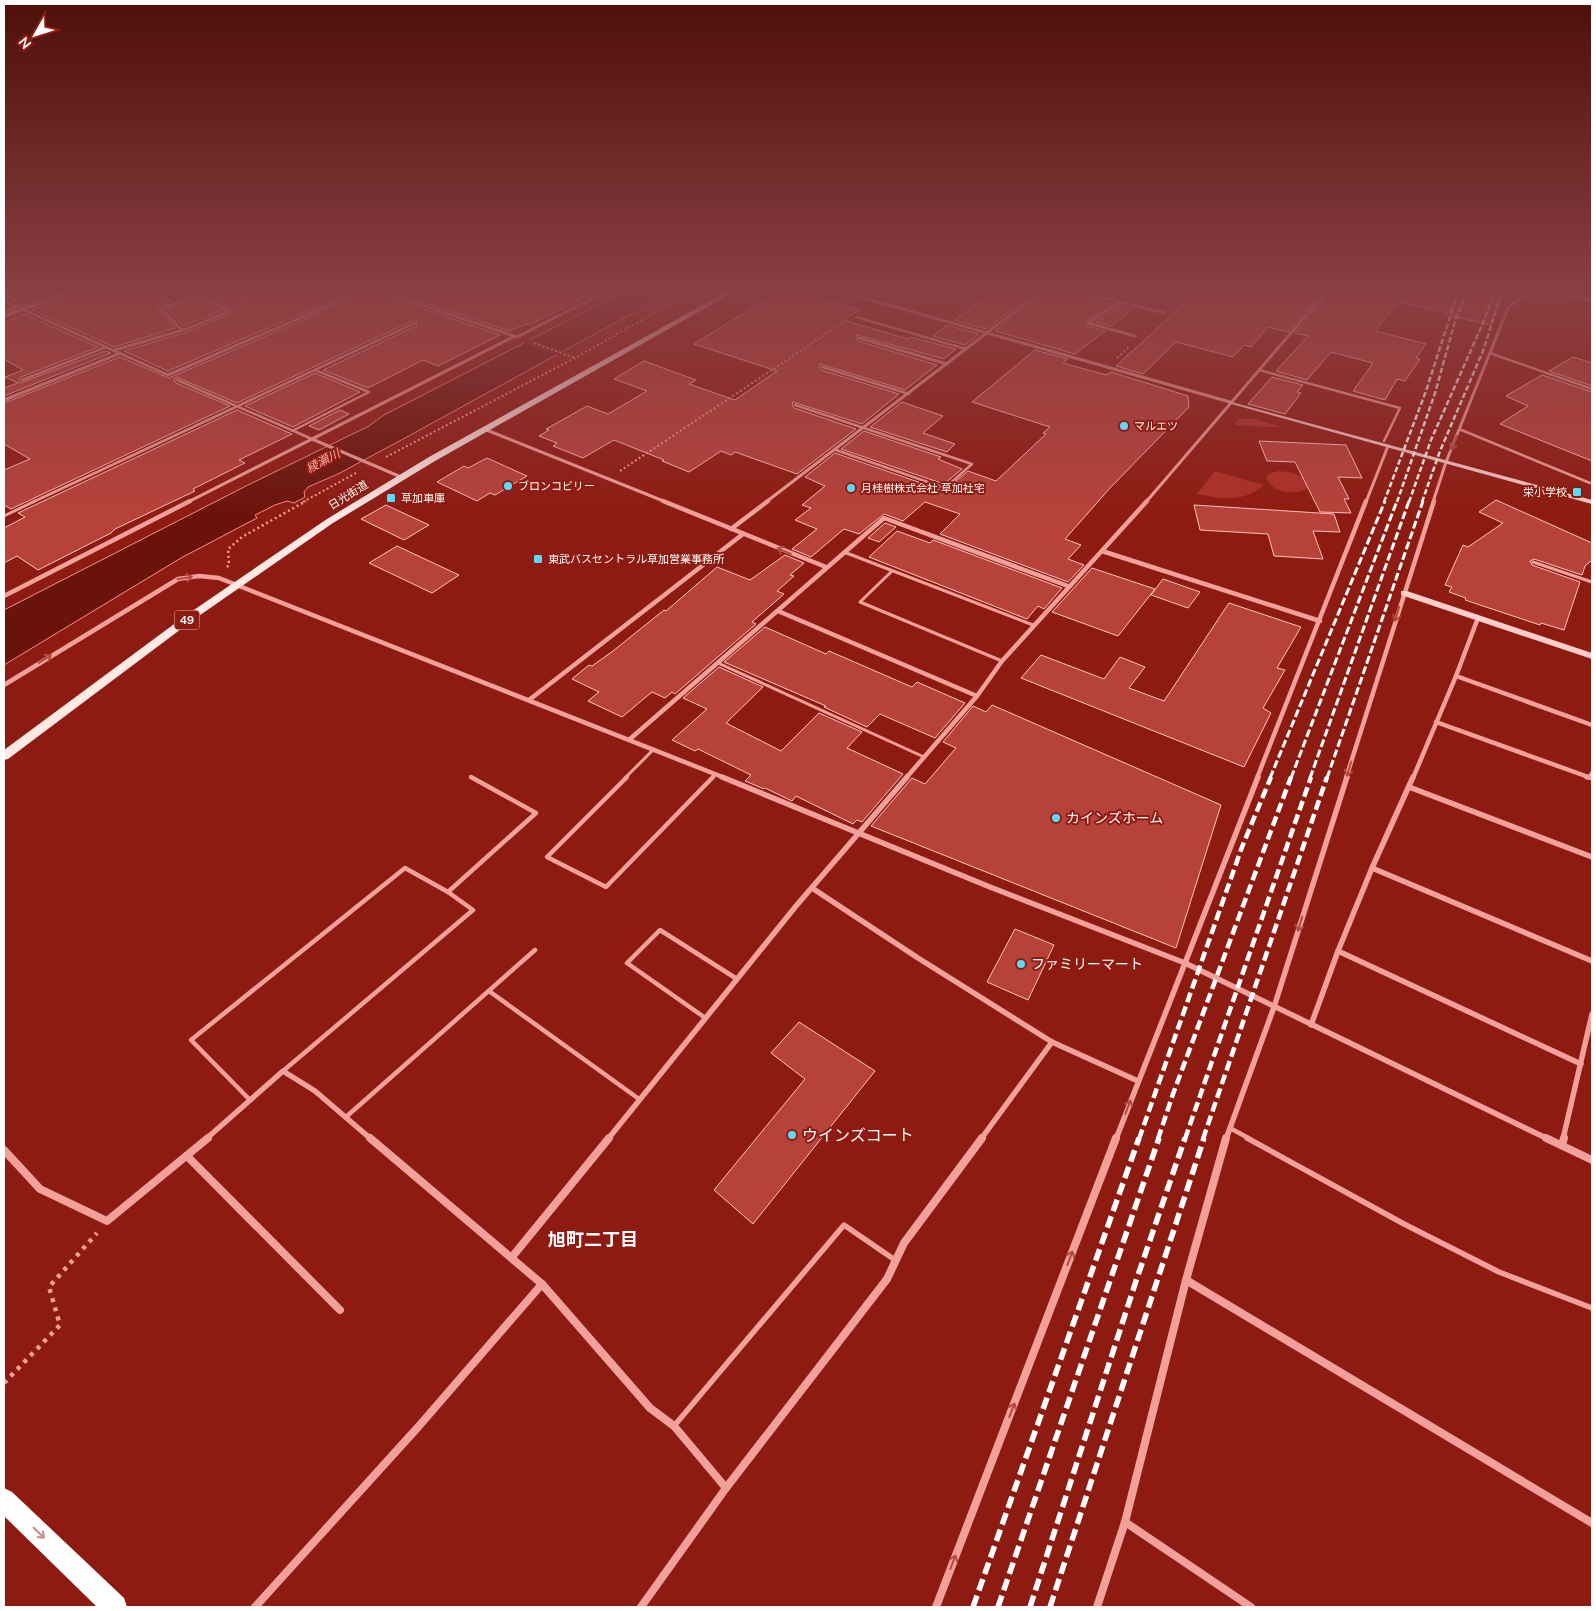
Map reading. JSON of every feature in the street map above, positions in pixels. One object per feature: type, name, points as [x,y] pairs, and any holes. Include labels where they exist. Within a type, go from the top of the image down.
[{"type":"highway","points":[[4,1500],[115,1607]]},
{"type":"main road","name":"日光街道","points":[[4,756],[236,586],[330,520],[401,476],[595,367]]},
{"type":"street","points":[[4,400],[86,367]]},
{"type":"street","points":[[153,367],[168,374],[184,367]]},
{"type":"street","points":[[4,596],[454,367]]},
{"type":"street","points":[[731,529],[943,367]]},
{"type":"street","points":[[1107,367],[1592,502]]},
{"type":"street","points":[[512,1257],[704,1018],[858,833],[977,696],[1002,661],[1158,489],[1261,367]]},
{"type":"street","points":[[1097,1607],[1125,1522],[1186,1280],[1229,1128],[1274,1007],[1446,462],[1484,367]]},
{"type":"street","points":[[484,429],[826,567]]},
{"type":"street","points":[[312,439],[401,476]]},
{"type":"street","points":[[936,1607],[1138,1081],[1320,620],[1386,444]]},
{"type":"street","points":[[630,739],[884,518],[1068,586]]},
{"type":"street","points":[[529,700],[743,534]]},
{"type":"street","points":[[1102,551],[1320,620]]},
{"type":"street","points":[[4,685],[178,579],[199,576],[219,578],[630,739],[858,833],[1185,963],[1592,1160]]},
{"type":"street","points":[[1404,593],[1592,656]]},
{"type":"street","points":[[778,611],[977,696]]},
{"type":"street","points":[[1311,1025],[1338,951],[1372,868],[1409,787],[1456,676],[1478,618]]},
{"type":"street","points":[[1456,676],[1592,725]]},
{"type":"street","points":[[1436,722],[1591,778],[1592,773]]},
{"type":"street","points":[[1409,787],[1592,857]]},
{"type":"street","points":[[1372,868],[1592,961]]},
{"type":"street","points":[[812,888],[918,958],[1052,1042],[1138,1081]]},
{"type":"street","points":[[1338,951],[1581,1064]]},
{"type":"street","points":[[1562,1145],[1592,1014]]},
{"type":"street","points":[[640,1607],[726,1488],[887,1279],[904,1242],[1052,1042]]},
{"type":"street","points":[[4,1150],[40,1189],[107,1221],[187,1156],[283,1071],[315,1091],[542,1284],[650,1408],[674,1426],[726,1488]]},
{"type":"street","points":[[187,1156],[340,1310]]},
{"type":"street","points":[[1186,1280],[1592,1523]]},
{"type":"street","points":[[255,1607],[419,1426],[542,1284]]},
{"type":"street","points":[[1125,1522],[1251,1607]]},
{"type":"lane","points":[[22,380],[54,367]]},
{"type":"lane","points":[[4,516],[320,367]]},
{"type":"lane","points":[[823,367],[909,394]]},
{"type":"lane","points":[[1530,367],[1592,389]]},
{"type":"lane","points":[[292,430],[369,392],[314,370]]},
{"type":"lane","points":[[1259,370],[1400,408],[1386,444]]},
{"type":"lane","points":[[177,380],[312,439]]},
{"type":"lane","points":[[795,405],[866,427],[972,464],[945,488],[836,450]]},
{"type":"lane","points":[[1459,429],[1590,483]]},
{"type":"lane","points":[[844,552],[1033,625]]},
{"type":"lane","points":[[1533,562],[1592,582]]},
{"type":"lane","points":[[892,571],[860,602],[1002,661]]},
{"type":"lane","points":[[718,663],[924,757]]},
{"type":"lane","points":[[654,749],[547,857],[606,887],[715,775]]},
{"type":"lane","points":[[448,892],[536,812],[471,777]]},
{"type":"lane","points":[[250,1100],[226,1073],[191,1040],[405,868],[448,892],[473,910],[283,1071]]},
{"type":"lane","points":[[704,1018],[627,963],[660,930],[737,979]]},
{"type":"lane","points":[[346,1117],[535,950]]},
{"type":"lane","points":[[489,991],[639,1099]]},
{"type":"lane","points":[[1229,1128],[1404,1224],[1499,1272],[1592,1308]]},
{"type":"lane","points":[[674,1426],[844,1226],[896,1261]]},
{"type":"path","points":[[219,578],[229,565],[228,549],[242,537],[371,464],[557,367]]},
{"type":"path","points":[[620,471],[777,367]]},
{"type":"path","points":[[4,1383],[60,1325],[49,1287],[107,1221]]},
{"type":"shaded area","points":[[1239,419],[1254,419],[1286,428],[1234,425]]},
{"type":"shaded area","points":[[1215,471],[1264,485],[1248,495],[1240,497],[1224,498],[1197,494]]},
{"type":"shaded area","points":[[1279,471],[1298,475],[1308,482],[1308,488],[1297,492],[1279,490],[1269,483],[1266,478],[1270,473]]},
{"type":"water","name":"綾瀬川","points":[[477,367],[534,367],[338,474],[308,487],[304,492],[305,497],[294,503],[287,501],[255,515],[257,518],[181,558],[4,665],[4,610],[246,486],[369,426],[384,415]]},
{"type":"building","points":[[18,367],[46,367],[21,377],[20,383],[62,367],[76,367],[4,396],[4,388],[18,383],[5,377],[23,370]]},
{"type":"building","points":[[94,367],[144,367],[169,378],[194,367],[313,367],[237,403],[176,377],[174,380],[176,383],[230,406],[11,509],[4,505],[4,470],[30,459],[4,444],[4,403]]},
{"type":"building","points":[[160,367],[177,367],[168,371]]},
{"type":"building","points":[[329,367],[409,367],[368,388],[323,370]]},
{"type":"building","points":[[634,367],[661,367],[696,380],[689,384],[735,400],[777,371],[765,367],[819,367],[821,370],[899,394],[862,424],[793,402],[794,408],[856,429],[797,474],[735,452],[731,455],[721,451],[689,472],[614,440],[583,458],[553,446],[557,443],[539,436],[549,430],[546,429],[587,406],[608,414],[647,391],[614,379]]},
{"type":"building","points":[[830,367],[934,367],[905,390]]},
{"type":"building","points":[[1014,367],[1078,367],[1106,375],[1111,372],[1188,396],[1189,407],[1110,488],[1065,539],[1081,545],[1068,559],[1084,565],[1068,582],[940,534],[960,514],[925,502],[903,521],[884,514],[859,534],[844,529],[811,557],[792,549],[817,529],[795,520],[811,508],[802,505],[825,486],[805,477],[835,453],[944,491],[968,471],[996,481],[1046,434],[1043,433],[1050,427],[972,402]]},
{"type":"building","points":[[1120,367],[1150,367],[1143,374]]},
{"type":"building","points":[[1279,367],[1318,367],[1307,380],[1276,371]]},
{"type":"building","points":[[1370,367],[1414,367],[1405,381],[1397,379],[1385,400],[1353,391]]},
{"type":"building","points":[[1556,367],[1592,367],[1592,386],[1549,371]]},
{"type":"building","points":[[315,373],[360,392],[293,427],[245,406]]},
{"type":"building","points":[[1542,375],[1592,392],[1592,461],[1500,424],[1528,406],[1506,396]]},
{"type":"building","points":[[1272,377],[1303,385],[1297,392],[1301,393],[1285,414],[1248,404]]},
{"type":"building","points":[[902,402],[943,416],[923,433],[955,444],[947,452],[870,427]]},
{"type":"building","points":[[237,410],[292,434],[239,460],[245,463],[193,489],[195,491],[115,529],[111,533],[38,570],[17,556],[4,563],[4,528],[25,517],[18,513]]},
{"type":"building","points":[[340,410],[349,414],[319,430],[309,426]]},
{"type":"building","points":[[864,431],[941,457],[938,459],[962,469],[944,484],[841,449]]},
{"type":"building","points":[[1259,441],[1346,445],[1362,478],[1338,477],[1349,499],[1344,499],[1351,513],[1320,512],[1295,462],[1267,461]]},
{"type":"building","points":[[487,458],[527,476],[495,495],[490,493],[477,501],[437,482],[464,466],[468,468]]},
{"type":"building","points":[[1496,500],[1592,543],[1592,560],[1585,566],[1582,575],[1534,559],[1530,561],[1532,565],[1580,582],[1564,630],[1541,623],[1540,625],[1465,600],[1466,598],[1449,592],[1452,587],[1445,585],[1463,545],[1468,547],[1503,523],[1479,512]]},
{"type":"building","points":[[386,505],[429,525],[404,540],[361,519]]},
{"type":"building","points":[[1194,505],[1334,514],[1340,532],[1313,531],[1323,559],[1274,556],[1268,534],[1200,530]]},
{"type":"building","points":[[885,523],[896,527],[879,542],[868,538]]},
{"type":"building","points":[[897,531],[930,543],[933,540],[1062,588],[1044,609],[1038,606],[1027,619],[869,557]]},
{"type":"building","points":[[397,546],[459,575],[432,593],[369,563]]},
{"type":"building","points":[[785,555],[804,563],[790,575],[794,576],[777,591],[784,594],[752,622],[756,624],[675,694],[672,692],[665,698],[652,692],[622,717],[588,701],[599,692],[572,679],[589,665],[592,666],[613,651],[664,610],[666,611],[717,567],[750,580]]},
{"type":"building","points":[[1092,568],[1155,589],[1118,636],[1052,612]]},
{"type":"building","points":[[1163,579],[1200,592],[1188,608],[1151,595]]},
{"type":"building","points":[[1229,603],[1301,627],[1277,668],[1285,670],[1263,708],[1271,713],[1244,767],[1021,678],[1041,655],[1104,679],[1120,657],[1145,667],[1129,688],[1164,701]]},
{"type":"building","points":[[765,627],[826,654],[829,651],[912,687],[917,682],[965,703],[935,738],[880,714],[867,727],[824,707],[826,706],[724,662]]},
{"type":"building","points":[[719,667],[763,687],[726,723],[781,751],[819,713],[862,732],[847,748],[903,774],[862,822],[857,820],[853,824],[796,796],[792,801],[745,781],[751,775],[698,749],[695,751],[672,740],[707,709],[683,698]]},
{"type":"building","name":"カインズホーム","points":[[992,705],[1221,805],[1176,948],[871,826],[912,778],[925,784],[956,748],[943,742],[973,706],[986,712]]},
{"type":"building","name":"ファミリーマート","points":[[1015,929],[1054,945],[1028,1000],[987,982]]},
{"type":"building","name":"ウインズコート","points":[[799,1022],[875,1071],[753,1224],[714,1190],[805,1079],[771,1053]]},
{"type":"railway","points":[[1384,502],[1434,367]]},
{"type":"railway","points":[[1397,502],[1442,367]]},
{"type":"railway","points":[[1409,502],[1431,440],[1463,367]]},
{"type":"railway","points":[[1422,502],[1440,451],[1476,367]]},
{"type":"railway","points":[[1270,778],[1385,501]]},
{"type":"railway","points":[[1291,778],[1397,501]]},
{"type":"railway","points":[[1310,778],[1409,501]]},
{"type":"railway","points":[[1327,778],[1423,501]]},
{"type":"railway","points":[[1139,1139],[1242,847],[1271,777]]},
{"type":"railway","points":[[1158,1139],[1291,777]]},
{"type":"railway","points":[[1185,1139],[1311,777]]},
{"type":"railway","points":[[1203,1139],[1327,777]]},
{"type":"railway","points":[[973,1607],[1139,1138]]},
{"type":"railway","points":[[998,1607],[1159,1138]]},
{"type":"railway","points":[[1030,1607],[1136,1281],[1185,1138]]},
{"type":"railway","points":[[1050,1607],[1204,1138]]},
{"type":"place","name":"マルエツ","points":[[1124,426]]},
{"type":"place","name":"ブロンコビリー","points":[[508,486]]},
{"type":"place","name":"月桂樹株式会社 草加社宅","points":[[851,488]]},
{"type":"place","name":"栄小学校","points":[[1577,492]]},
{"type":"place","name":"草加車庫","points":[[391,498]]},
{"type":"place","name":"東武バスセントラル草加営業事務所","points":[[538,559]]},
{"type":"place","name":"カインズホーム","points":[[1056,818]]},
{"type":"place","name":"ファミリーマート","points":[[1021,964]]},
{"type":"place","name":"ウインズコート","points":[[792,1135]]},
{"type":"district","name":"旭町二丁目","points":[[593,1240]]}]
